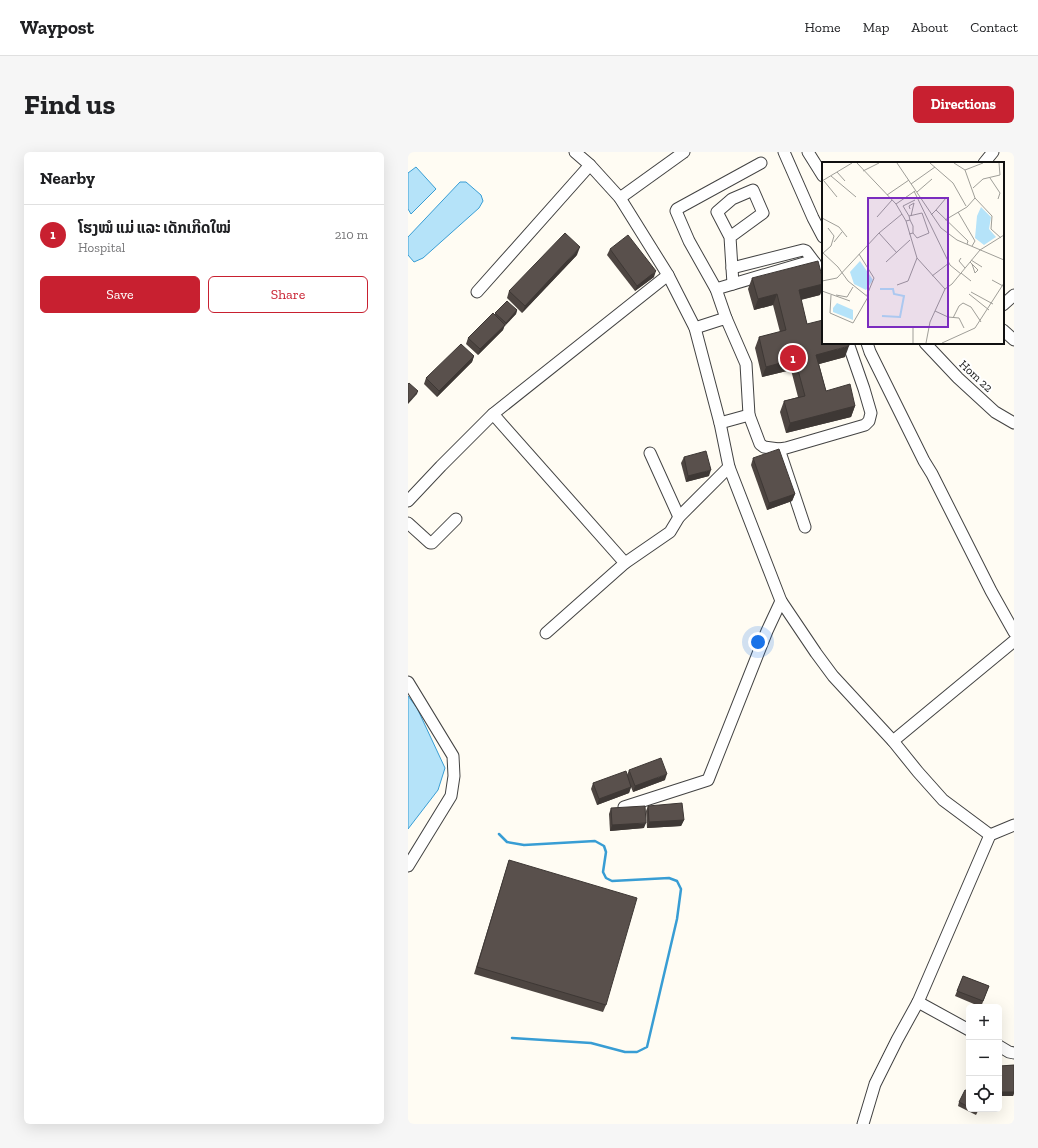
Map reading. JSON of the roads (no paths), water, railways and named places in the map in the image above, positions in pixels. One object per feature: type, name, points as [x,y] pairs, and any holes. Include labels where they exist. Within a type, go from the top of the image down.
[{"type":"street","points":[[575,152],[590,165],[620,198],[668,275],[695,328],[720,423],[729,467],[781,601],[833,676],[893,741],[943,800],[990,835]]},
{"type":"street","points":[[620,198],[684,152]]},
{"type":"street","points":[[784,152],[818,216],[822,233]]},
{"type":"street","points":[[808,152],[822,174]]},
{"type":"street","points":[[985,162],[993,152]]},
{"type":"street","points":[[761,163],[677,209],[676,212],[689,241],[716,289],[726,318],[746,364],[749,415],[760,444],[764,447],[779,449],[865,425],[869,421],[871,413],[848,344]]},
{"type":"street","points":[[477,292],[590,165]]},
{"type":"street","points":[[730,236],[733,284]]},
{"type":"street","points":[[732,268],[803,250],[806,251],[815,262],[822,277]]},
{"type":"street","points":[[716,289],[811,261],[815,262]]},
{"type":"street","points":[[408,501],[493,414],[668,275]]},
{"type":"street","points":[[1004,304],[1014,295]]},
{"type":"street","points":[[695,328],[726,318]]},
{"type":"street","points":[[1004,331],[1014,340]]},
{"type":"street","points":[[867,344],[924,461],[991,591],[1014,632]]},
{"type":"street","name":"Hom 22","points":[[926,344],[958,378],[995,412],[1014,423]]},
{"type":"street","points":[[493,414],[625,563]]},
{"type":"street","points":[[720,423],[749,415]]},
{"type":"street","points":[[779,449],[805,527]]},
{"type":"street","points":[[650,453],[679,517]]},
{"type":"street","points":[[546,633],[625,563],[670,532],[679,517],[729,467]]},
{"type":"street","points":[[408,523],[430,543],[432,543],[456,519]]},
{"type":"street","points":[[624,807],[708,780],[767,631],[781,601]]},
{"type":"street","points":[[893,741],[1014,641]]},
{"type":"street","points":[[408,682],[453,756],[454,776],[451,796],[408,866]]},
{"type":"street","points":[[863,1124],[875,1084],[918,1002],[990,835],[1014,825]]},
{"type":"street","points":[[918,1002],[966,1028]]},
{"type":"street","points":[[1002,1048],[1014,1053]]},
{"type":"water","points":[[416,167],[436,189],[411,214],[408,209],[408,173]]},
{"type":"water","points":[[460,182],[466,182],[481,195],[483,201],[479,208],[423,258],[414,262],[408,255],[408,237]]},
{"type":"water","points":[[408,696],[417,708],[445,768],[438,790],[408,829]]},
{"type":"waterway","points":[[499,834],[507,842],[524,845],[595,841],[604,846],[606,852],[603,872],[606,878],[612,881],[669,878],[677,881],[681,889],[677,919],[647,1047],[637,1052],[625,1052],[591,1043],[512,1038]]},
{"type":"place","name":"ໂຮງໝໍ ແມ່ ແລະ ເດັກເກີດໃໝ່","points":[[793,358]]}]
